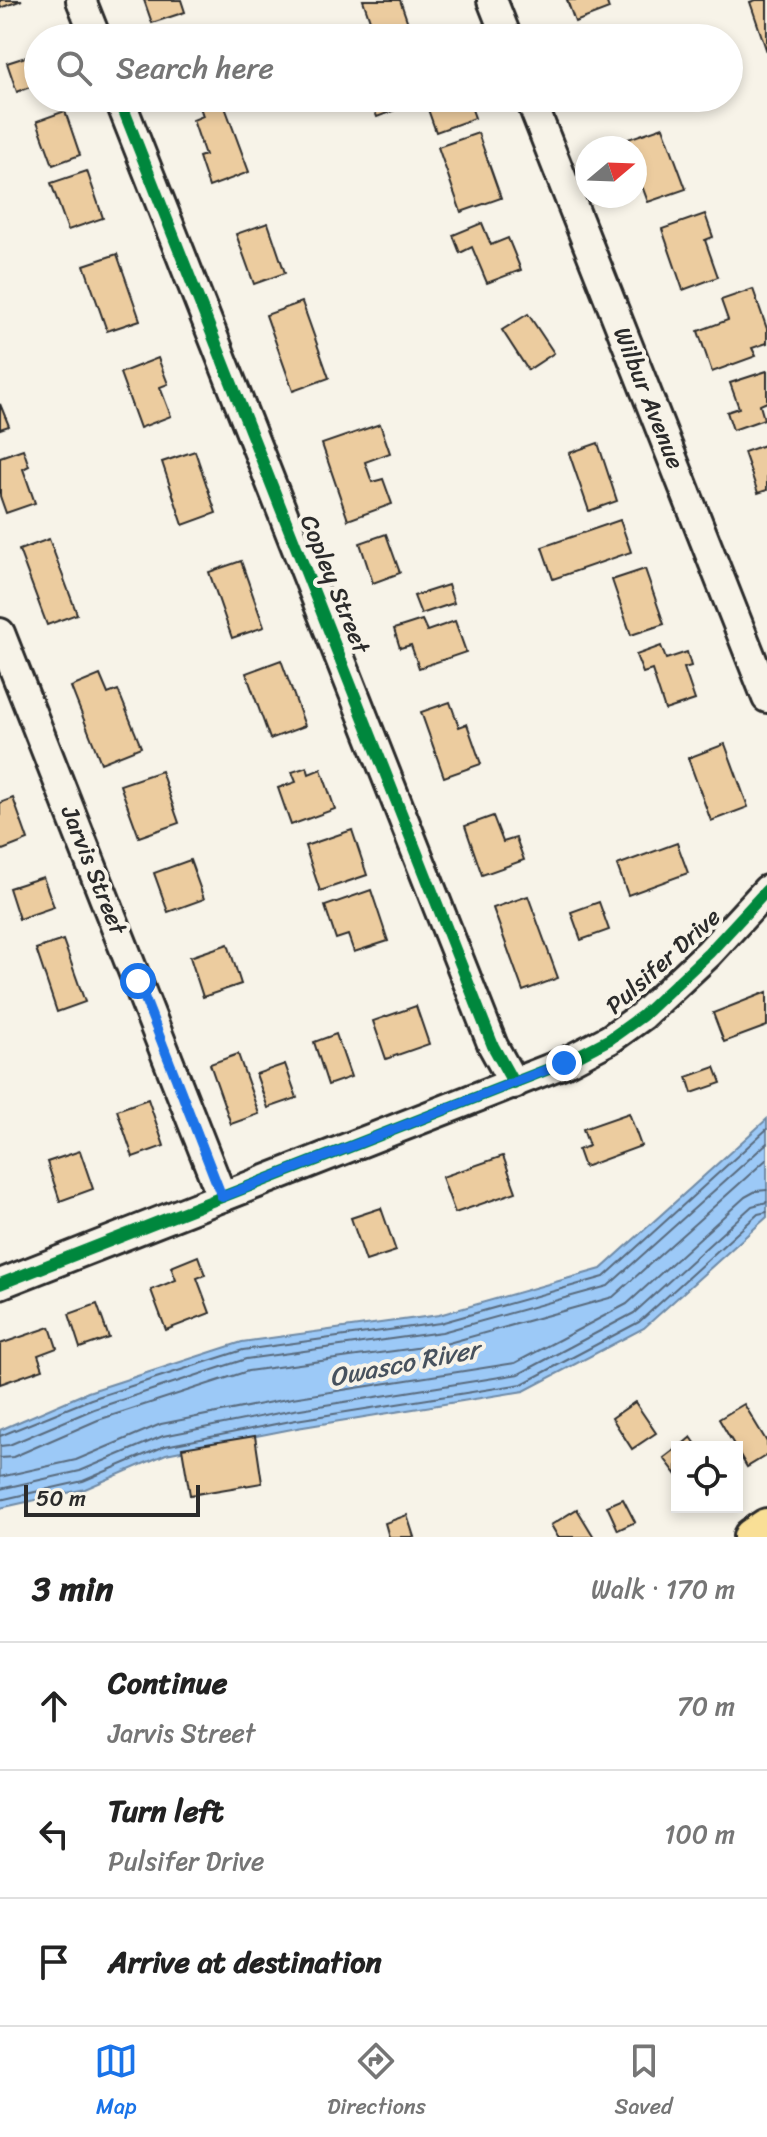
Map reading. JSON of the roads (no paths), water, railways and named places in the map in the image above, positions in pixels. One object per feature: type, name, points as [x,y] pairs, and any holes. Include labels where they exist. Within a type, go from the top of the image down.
[{"type":"main road","points":[[752,1537],[767,1527]]},
{"type":"street","points":[[81,0],[90,24]]},
{"type":"street","points":[[492,0],[501,24]]},
{"type":"street","name":"Copley Street","points":[[125,112],[487,1031],[514,1084]]},
{"type":"street","name":"Wilbur Avenue","points":[[536,112],[767,698]]},
{"type":"street","name":"Jarvis Street","points":[[0,633],[222,1197]]},
{"type":"street","name":"Pulsifer Drive","points":[[0,1284],[514,1084],[598,1045],[642,1016],[709,953],[767,890]]},
{"type":"water","name":"Owasco River","points":[[767,1119],[767,1217],[644,1328],[524,1391],[297,1428],[166,1454],[85,1489],[0,1508],[0,1430],[88,1392],[242,1342],[439,1315],[601,1269]]}]
